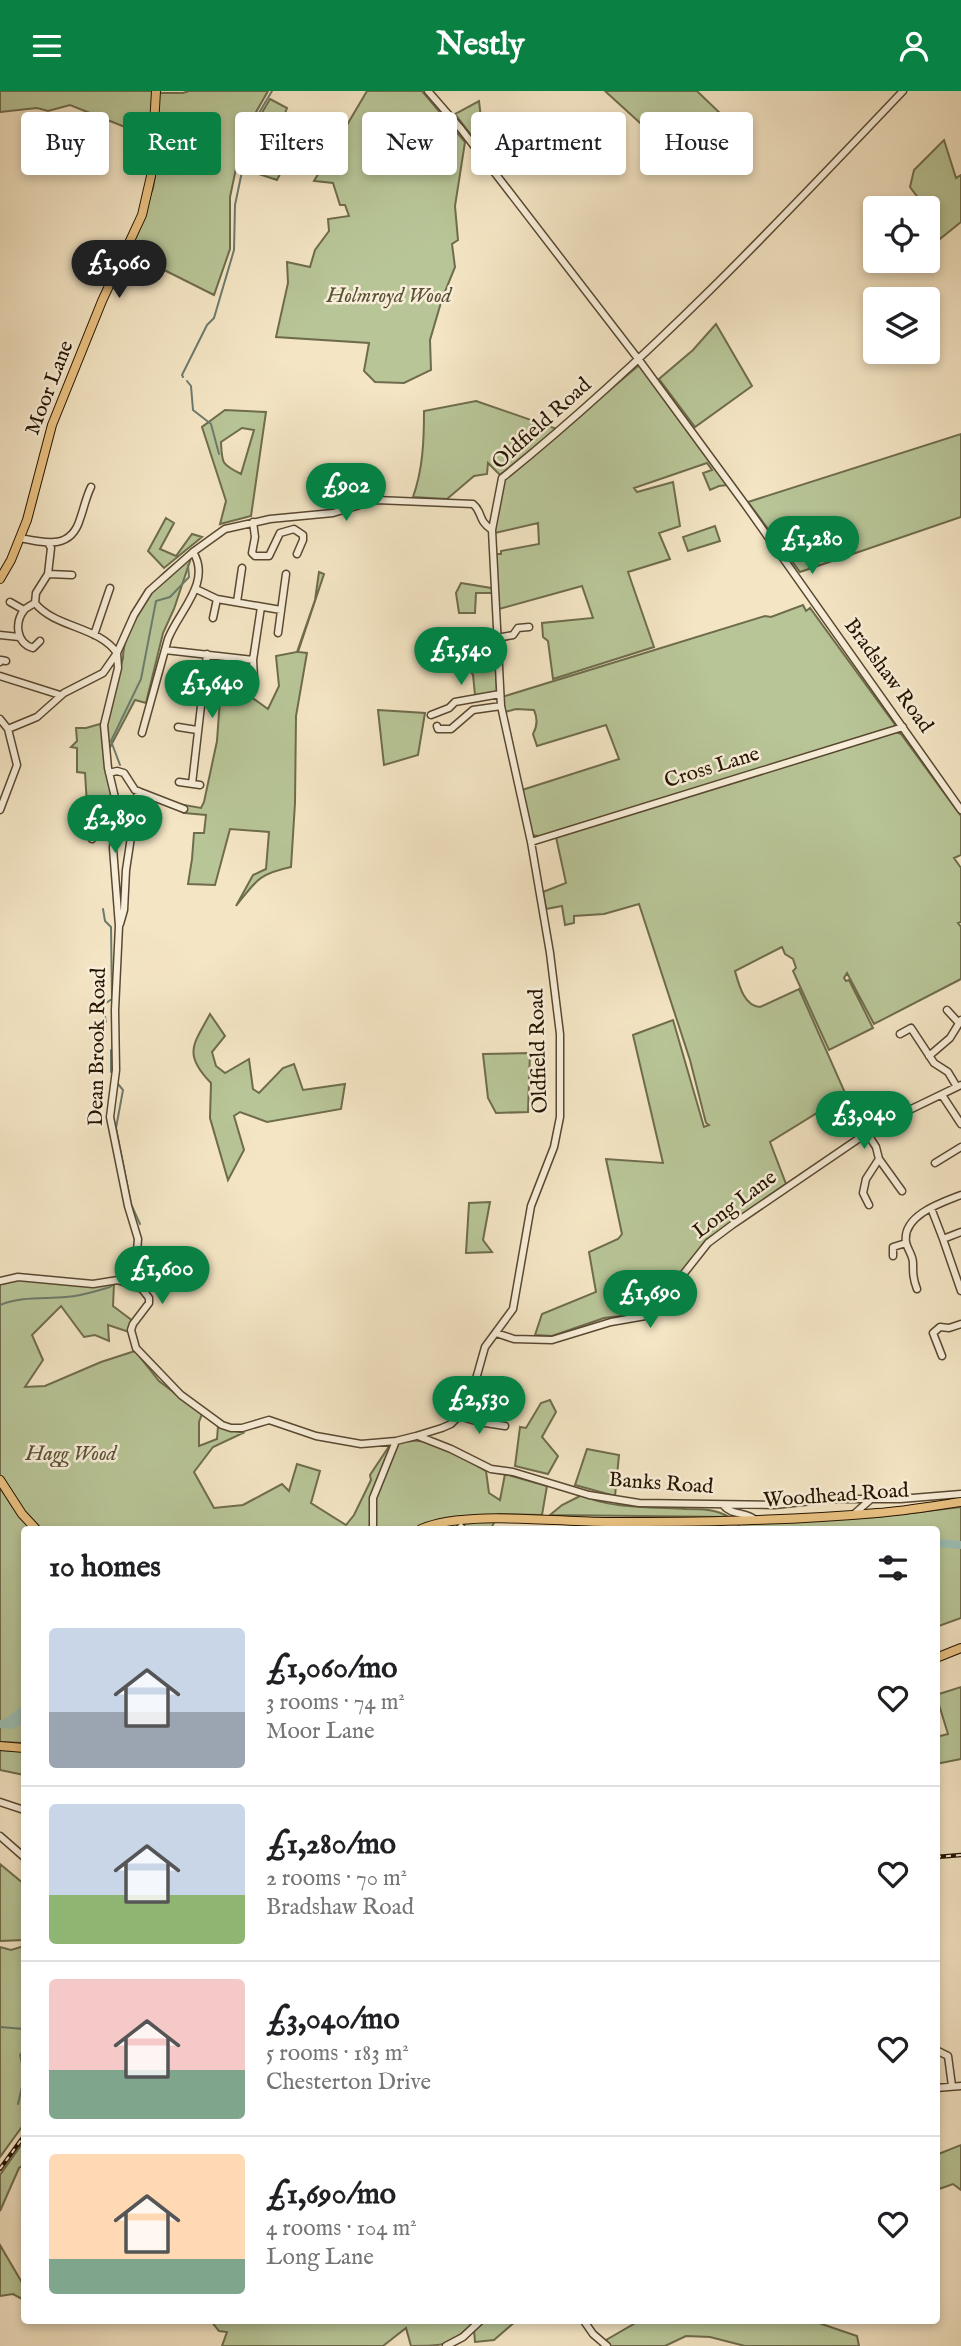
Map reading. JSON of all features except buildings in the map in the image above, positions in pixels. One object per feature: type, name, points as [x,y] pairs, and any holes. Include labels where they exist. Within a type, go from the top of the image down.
[{"type":"main road","name":"Moor Lane","points":[[0,579],[27,520],[52,425],[102,300],[142,215],[151,176],[156,91]]},
{"type":"main road","points":[[0,1480],[33,1526]]},
{"type":"main road","name":"Woodhead Road","points":[[435,1526],[459,1521],[495,1519],[605,1526],[853,1515],[961,1502]]},
{"type":"main road","points":[[940,1656],[961,1648]]},
{"type":"main road","points":[[0,1746],[21,1748]]},
{"type":"street","name":"Bradshaw Road","points":[[428,91],[461,129],[639,360],[961,810]]},
{"type":"street","name":"Oldfield Road","points":[[459,1416],[474,1386],[485,1347],[513,1310],[531,1206],[554,1147],[559,1117],[559,1034],[550,953],[531,842],[501,706],[492,530],[502,478],[550,440],[639,360],[761,240],[903,91]]},
{"type":"street","points":[[20,538],[48,543],[64,540],[74,533],[85,493],[91,487]]},
{"type":"street","points":[[8,729],[37,717],[60,695],[103,673],[117,653],[134,615],[149,591],[193,552],[225,529],[253,522],[333,513],[376,499],[473,503],[484,525],[492,530]]},
{"type":"street","points":[[253,522],[255,537],[252,553],[255,557],[269,557],[280,533]]},
{"type":"street","points":[[272,528],[280,533],[294,529],[303,535],[297,554]]},
{"type":"street","points":[[40,641],[33,648],[24,645],[19,637],[19,625],[24,610],[34,603],[36,593],[48,574],[51,548],[48,543]]},
{"type":"street","points":[[142,733],[173,625],[197,589],[200,563],[193,552]]},
{"type":"street","points":[[237,602],[242,568]]},
{"type":"street","points":[[48,574],[72,575]]},
{"type":"street","points":[[278,633],[286,574]]},
{"type":"street","points":[[94,635],[110,588]]},
{"type":"street","points":[[197,589],[217,599],[281,610]]},
{"type":"street","points":[[213,618],[217,599]]},
{"type":"street","points":[[10,602],[24,610]]},
{"type":"street","points":[[34,603],[60,620],[105,641],[117,653]]},
{"type":"street","points":[[254,678],[253,660],[261,607]]},
{"type":"street","points":[[497,638],[513,635],[518,628],[529,628]]},
{"type":"street","points":[[0,635],[19,637]]},
{"type":"street","points":[[165,650],[253,660]]},
{"type":"street","name":"Dean Brook Road","points":[[117,653],[118,668],[104,725],[109,773],[117,806],[113,848],[119,926],[115,1010],[116,1070],[110,1117],[128,1206],[138,1239],[134,1286]]},
{"type":"street","points":[[179,782],[196,784],[197,730],[207,654]]},
{"type":"street","points":[[0,676],[60,695]]},
{"type":"street","points":[[431,715],[449,708],[455,702],[500,694]]},
{"type":"street","points":[[437,726],[438,729],[451,729],[473,710],[501,706]]},
{"type":"street","points":[[0,719],[8,729],[16,765],[0,810]]},
{"type":"street","points":[[178,727],[197,730]]},
{"type":"street","name":"Cross Lane","points":[[531,842],[903,727]]},
{"type":"street","points":[[109,773],[124,773],[133,789],[184,809]]},
{"type":"street","points":[[119,926],[124,910],[129,847],[138,791]]},
{"type":"street","points":[[92,839],[103,814],[117,806]]},
{"type":"street","points":[[929,1056],[950,1038],[959,1021],[947,1010]]},
{"type":"street","points":[[900,1034],[911,1028],[934,1063],[947,1072],[959,1086]]},
{"type":"street","name":"Long Lane","points":[[496,1333],[514,1339],[552,1340],[611,1322],[651,1315],[708,1243],[867,1133],[959,1086]]},
{"type":"street","points":[[942,1095],[961,1124]]},
{"type":"street","points":[[867,1133],[876,1147],[879,1159],[902,1191]]},
{"type":"street","points":[[935,1163],[961,1147]]},
{"type":"street","points":[[869,1205],[863,1193],[866,1179],[879,1159]]},
{"type":"street","points":[[914,1286],[913,1262],[905,1243],[906,1235],[914,1220],[931,1208],[961,1195]]},
{"type":"street","points":[[931,1208],[961,1291]]},
{"type":"street","points":[[943,1240],[961,1232]]},
{"type":"street","points":[[891,1252],[905,1243]]},
{"type":"street","points":[[0,1281],[18,1277],[93,1284],[117,1280],[146,1293],[149,1303],[131,1330],[135,1348],[181,1395],[222,1425],[231,1428],[242,1428],[269,1420],[344,1442],[360,1444],[396,1441],[416,1436],[451,1424],[459,1416],[505,1426]]},
{"type":"street","points":[[942,1356],[933,1333],[940,1327],[949,1328],[961,1324]]},
{"type":"street","name":"Banks Road","points":[[416,1436],[452,1449],[491,1469],[513,1472],[589,1495],[639,1503],[724,1506],[961,1495]]},
{"type":"street","points":[[373,1526],[373,1498],[396,1441]]},
{"type":"street","points":[[853,1515],[870,1500]]},
{"type":"street","points":[[724,1506],[727,1510],[754,1519]]},
{"type":"street","points":[[0,1802],[21,1809]]},
{"type":"street","points":[[0,1836],[21,1854]]},
{"type":"street","points":[[940,2052],[950,2060],[952,2086]]},
{"type":"street","points":[[940,2088],[961,2086]]},
{"type":"street","points":[[446,2346],[463,2337],[477,2324]]},
{"type":"street","points":[[586,2324],[607,2346]]},
{"type":"green space","points":[[0,91],[153,91],[152,112],[123,112],[123,126],[109,121],[109,112],[88,112],[70,105],[48,111],[37,108],[0,112]]},
{"type":"green space","points":[[268,91],[256,112],[235,112],[235,173],[230,197],[230,249],[214,295],[154,265],[155,261],[139,253],[142,246],[133,240],[153,188],[155,175],[221,175],[221,112],[158,112],[158,93]]},
{"type":"green space","name":"Holmroyd Wood","points":[[367,91],[422,91],[440,112],[362,112],[362,175],[457,175],[457,133],[465,142],[455,206],[458,240],[452,244],[455,267],[430,340],[431,370],[404,383],[375,382],[364,371],[369,343],[276,337],[288,283],[287,262],[310,267],[315,250],[329,231],[328,219],[349,216],[345,205],[340,205],[333,183],[314,181],[318,175],[348,175],[348,123]]},
{"type":"green space","points":[[605,91],[697,91],[719,112],[640,112],[640,123]]},
{"type":"green space","points":[[270,99],[287,108],[286,112],[262,112]]},
{"type":"green space","points":[[479,101],[480,112],[471,112],[471,135],[457,117],[457,113]]},
{"type":"green space","points":[[944,140],[956,178],[961,175],[961,222],[940,239],[940,196],[917,196],[910,187],[914,170]]},
{"type":"green space","points":[[262,175],[280,175],[277,180]]},
{"type":"green space","points":[[716,324],[752,386],[695,427],[659,379],[693,350]]},
{"type":"green space","points":[[638,366],[728,485],[710,490],[703,473],[712,470],[707,463],[634,488],[637,492],[673,482],[680,526],[659,533],[670,559],[628,572],[654,647],[553,679],[548,641],[543,637],[542,623],[593,618],[582,586],[499,609],[496,554],[539,544],[538,523],[495,533],[502,481]]},
{"type":"green space","points":[[476,401],[557,429],[500,475],[488,463],[487,474],[474,476],[447,499],[413,497],[421,465],[424,411]]},
{"type":"green space","points":[[225,410],[266,412],[251,516],[220,524],[226,501],[202,427]],"holes":[[[242,428],[254,430],[241,474],[224,462],[221,442]]]},
{"type":"green space","points":[[961,434],[961,517],[800,572],[748,502]]},
{"type":"green space","points":[[166,518],[174,523],[160,549],[176,556],[192,534],[202,537],[164,568],[148,551]]},
{"type":"green space","points":[[715,526],[720,541],[688,551],[683,537]]},
{"type":"green space","points":[[190,552],[192,555],[174,609],[163,633],[146,703],[135,700],[108,751],[114,803],[105,811],[87,805],[85,773],[77,772],[77,748],[71,747],[77,741],[76,728],[107,722],[124,648],[136,615],[160,577]]},
{"type":"green space","points":[[319,572],[324,574],[298,652],[307,653],[296,716],[291,867],[264,876],[248,890],[236,906],[253,875],[266,869],[269,832],[230,829],[215,885],[188,884],[194,833],[204,833],[206,815],[184,813],[167,802],[201,808],[204,802],[217,741],[221,685],[225,684],[226,679],[268,709],[279,686],[276,656],[297,652],[315,600]]},
{"type":"green space","points":[[461,583],[491,588],[493,593],[476,593],[475,613],[459,613],[456,593]]},
{"type":"green space","points":[[803,605],[806,611],[810,608],[896,726],[543,837],[532,835],[522,790],[619,759],[606,725],[537,746],[533,734],[536,723],[534,710],[516,709],[505,712],[502,697],[765,616],[771,617]]},
{"type":"green space","points":[[494,640],[497,693],[475,695],[473,675],[455,652],[457,641]]},
{"type":"green space","points":[[378,710],[425,713],[418,755],[384,765]]},
{"type":"green space","points":[[896,732],[901,734],[961,816],[961,855],[954,858],[961,868],[961,922],[958,923],[961,927],[961,979],[874,1024],[847,973],[844,978],[849,980],[873,1028],[829,1050],[793,971],[796,968],[793,959],[785,954],[782,947],[735,971],[743,994],[754,1006],[760,1007],[799,989],[846,1095],[770,1142],[786,1184],[706,1240],[666,1295],[647,1313],[604,1318],[552,1336],[535,1335],[542,1314],[596,1292],[589,1252],[618,1239],[622,1234],[606,1159],[663,1163],[633,1035],[673,1020],[704,1127],[709,1125],[706,1123],[690,1060],[639,904],[604,914],[574,916],[574,923],[565,925],[562,906],[546,909],[543,892],[566,883],[556,837]]},
{"type":"green space","points":[[210,1014],[225,1036],[212,1052],[216,1066],[225,1073],[249,1059],[253,1089],[259,1093],[283,1068],[294,1064],[303,1090],[345,1084],[341,1109],[267,1122],[240,1112],[234,1116],[244,1150],[228,1180],[210,1118],[211,1083],[194,1057],[195,1042]]},
{"type":"green space","points":[[530,1053],[528,1112],[496,1113],[488,1098],[483,1054]]},
{"type":"green space","points":[[490,1202],[483,1240],[492,1252],[466,1253],[469,1203]]},
{"type":"green space","name":"Hagg Wood","points":[[20,1279],[114,1283],[113,1306],[133,1321],[129,1332],[108,1325],[109,1341],[95,1335],[84,1337],[61,1306],[32,1335],[43,1360],[25,1387],[45,1386],[135,1351],[159,1381],[202,1414],[199,1422],[199,1446],[217,1439],[218,1426],[243,1433],[213,1447],[194,1472],[214,1508],[243,1505],[282,1484],[289,1491],[297,1464],[320,1471],[311,1503],[346,1525],[354,1515],[371,1480],[370,1475],[390,1445],[416,1441],[436,1444],[486,1471],[489,1493],[500,1500],[505,1474],[547,1486],[542,1515],[498,1514],[492,1526],[21,1526],[21,1743],[0,1742],[0,1284]]},
{"type":"green space","points":[[550,1400],[556,1412],[542,1437],[558,1456],[548,1474],[515,1466],[520,1427],[526,1428],[541,1403]]},
{"type":"green space","points":[[587,1449],[619,1455],[615,1496],[575,1485]]},
{"type":"green space","points":[[582,1495],[592,1500],[618,1505],[703,1509],[729,1517],[550,1515],[562,1505]]},
{"type":"green space","points":[[961,1507],[961,1618],[940,1626],[940,1526],[738,1526],[738,1523],[876,1517]]},
{"type":"green space","points":[[961,1687],[961,1759],[940,1763],[940,1736],[948,1734],[940,1708],[940,1694]]},
{"type":"green space","points":[[0,1750],[21,1751],[21,1774],[0,1770]]},
{"type":"green space","points":[[0,1864],[21,1882],[21,1940],[0,1941]]},
{"type":"green space","points":[[0,1947],[11,1950],[21,1947],[21,2128],[0,2157]]},
{"type":"green space","points":[[21,2145],[21,2167],[0,2211],[0,2175]]},
{"type":"green space","points":[[961,2145],[961,2190],[953,2184],[940,2189],[940,2153]]},
{"type":"green space","points":[[0,2245],[21,2281],[21,2298],[13,2294],[0,2296]]},
{"type":"green space","points":[[213,2324],[472,2324],[453,2340],[432,2346],[411,2346],[406,2328],[383,2346],[222,2346],[227,2332],[219,2331]]},
{"type":"green space","points":[[479,2324],[513,2324],[494,2340],[475,2342],[474,2330]]},
{"type":"green space","points":[[634,2324],[822,2324],[857,2336],[859,2346],[745,2346],[710,2337],[686,2336],[665,2346],[610,2346],[606,2340]]},
{"type":"waterway","points":[[183,377],[207,325],[214,318],[234,250],[235,205],[249,138],[256,118],[272,91]]},
{"type":"waterway","points":[[187,381],[191,386],[193,410],[211,424],[219,454]]},
{"type":"waterway","points":[[120,765],[111,741],[141,679],[156,601],[170,597],[189,577],[188,565]]},
{"type":"waterway","points":[[103,909],[105,921],[111,927],[112,999],[103,1005],[106,1022]]},
{"type":"waterway","points":[[111,1050],[111,1072]]},
{"type":"waterway","points":[[118,1084],[123,1090],[116,1128],[131,1204],[140,1224]]},
{"type":"waterway","points":[[0,1305],[24,1299],[78,1296],[110,1287]]},
{"type":"waterway","points":[[940,1543],[961,1545]]},
{"type":"waterway","points":[[4,1724],[21,1712]]},
{"type":"waterway","points":[[0,1724],[12,1725],[21,1720]]},
{"type":"waterway","points":[[0,2027],[21,2029]]},
{"type":"waterway","points":[[21,2054],[21,2059]]},
{"type":"waterway","points":[[18,2104],[21,2091]]},
{"type":"railway","points":[[940,1857],[961,1855]]},
{"type":"railway","points":[[0,2169],[21,2140]]}]
